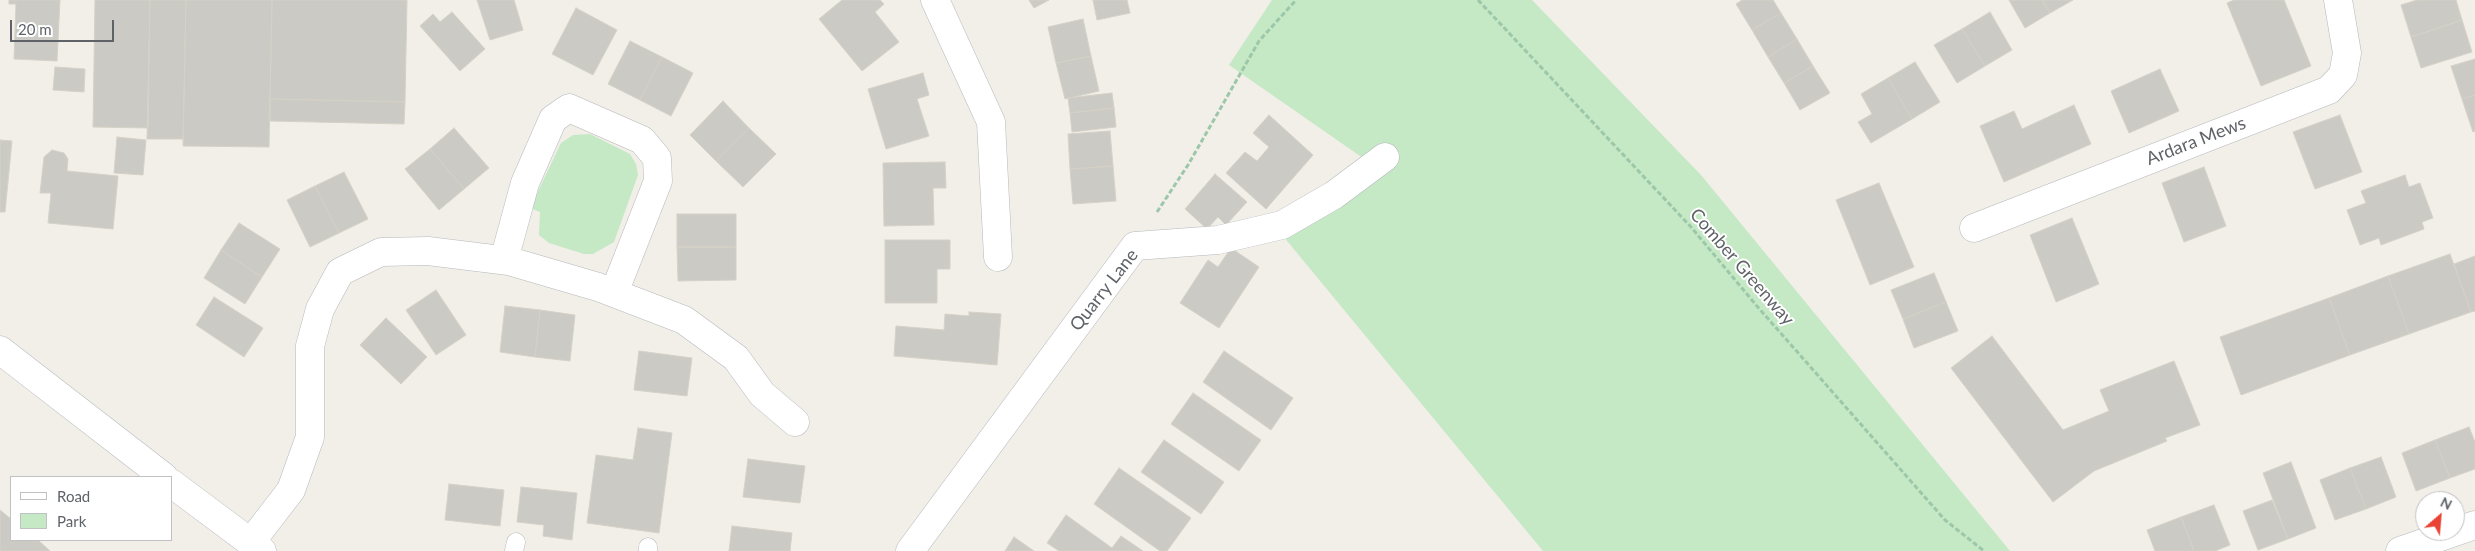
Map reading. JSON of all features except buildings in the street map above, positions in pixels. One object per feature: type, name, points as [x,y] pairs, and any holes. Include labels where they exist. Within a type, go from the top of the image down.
[{"type":"street","points":[[935,0],[991,122],[998,257]]},
{"type":"street","name":"Ardara Mews","points":[[1974,228],[2329,90],[2343,75],[2347,53],[2338,0]]},
{"type":"street","points":[[504,260],[525,183],[552,119],[569,108],[642,140],[657,158],[658,181],[614,293]]},
{"type":"street","name":"Quarry Lane","points":[[910,551],[1135,246],[1218,240],[1282,225],[1334,195],[1385,157]]},
{"type":"street","points":[[172,484],[257,547],[291,490],[310,437],[310,346],[320,308],[340,272],[381,252],[428,251],[504,260],[614,293],[684,320],[736,358],[762,394],[795,422]]},
{"type":"street","points":[[0,350],[163,476]]},
{"type":"street","points":[[2400,551],[2475,525]]},
{"type":"path","points":[[1135,246],[1188,165],[1260,41],[1296,0]]},
{"type":"path","name":"Comber Greenway","points":[[1478,0],[1691,227],[1756,305],[1945,520],[1984,551]]},
{"type":"green space","points":[[1272,0],[1532,0],[1701,175],[2010,551],[1543,551],[1283,236],[1386,174],[1229,65]]},
{"type":"green space","points":[[590,134],[630,154],[636,164],[638,175],[614,242],[593,254],[584,254],[549,243],[539,235],[540,212],[530,208],[561,143],[573,135]]}]
